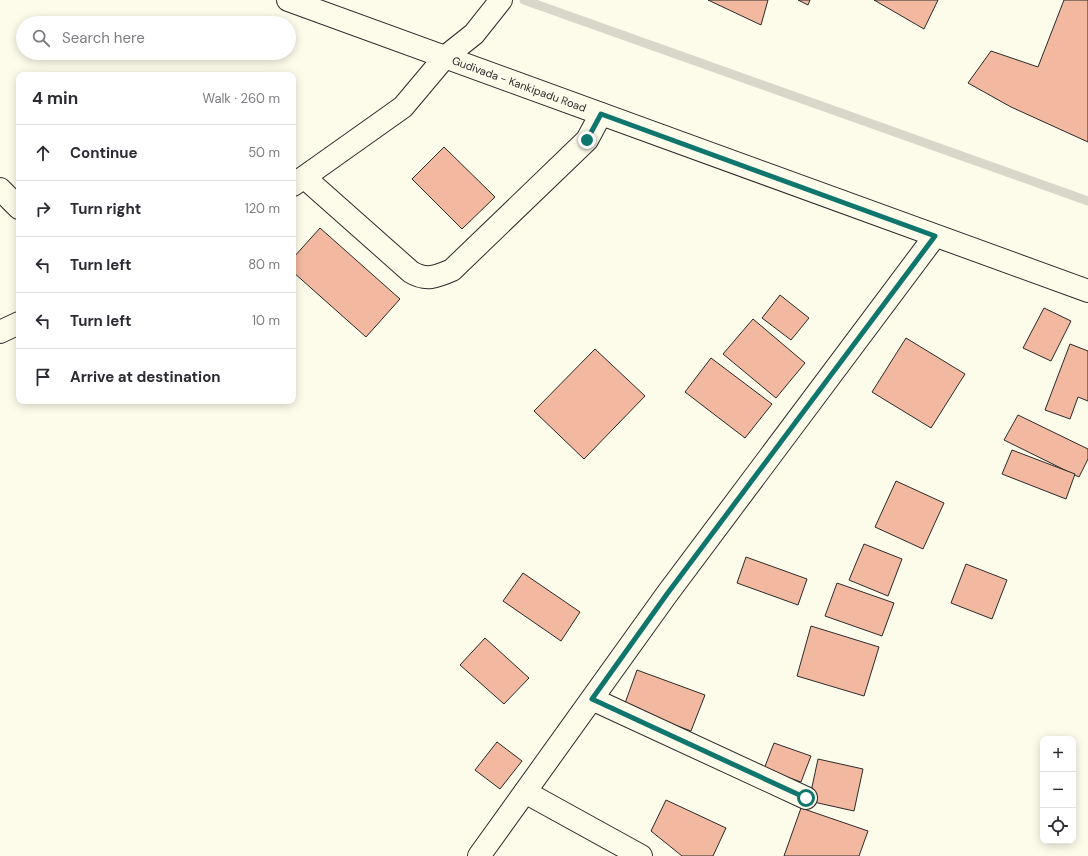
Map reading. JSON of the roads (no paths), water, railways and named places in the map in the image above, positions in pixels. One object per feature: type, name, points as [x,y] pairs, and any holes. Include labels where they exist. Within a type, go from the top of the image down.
[{"type":"street","name":"Gudivada - Kankipadu Road","points":[[288,0],[1088,291]]},
{"type":"street","points":[[501,0],[474,34],[445,57],[403,107],[299,181],[410,272],[420,278],[432,278],[452,270],[587,140],[601,114]]},
{"type":"street","points":[[0,189],[16,205]]},
{"type":"street","points":[[479,856],[667,594],[935,236]]},
{"type":"street","points":[[0,332],[16,324]]},
{"type":"street","points":[[592,699],[806,798]]},
{"type":"street","points":[[525,792],[641,856]]},
{"type":"waterway","points":[[524,0],[1088,201]]}]
